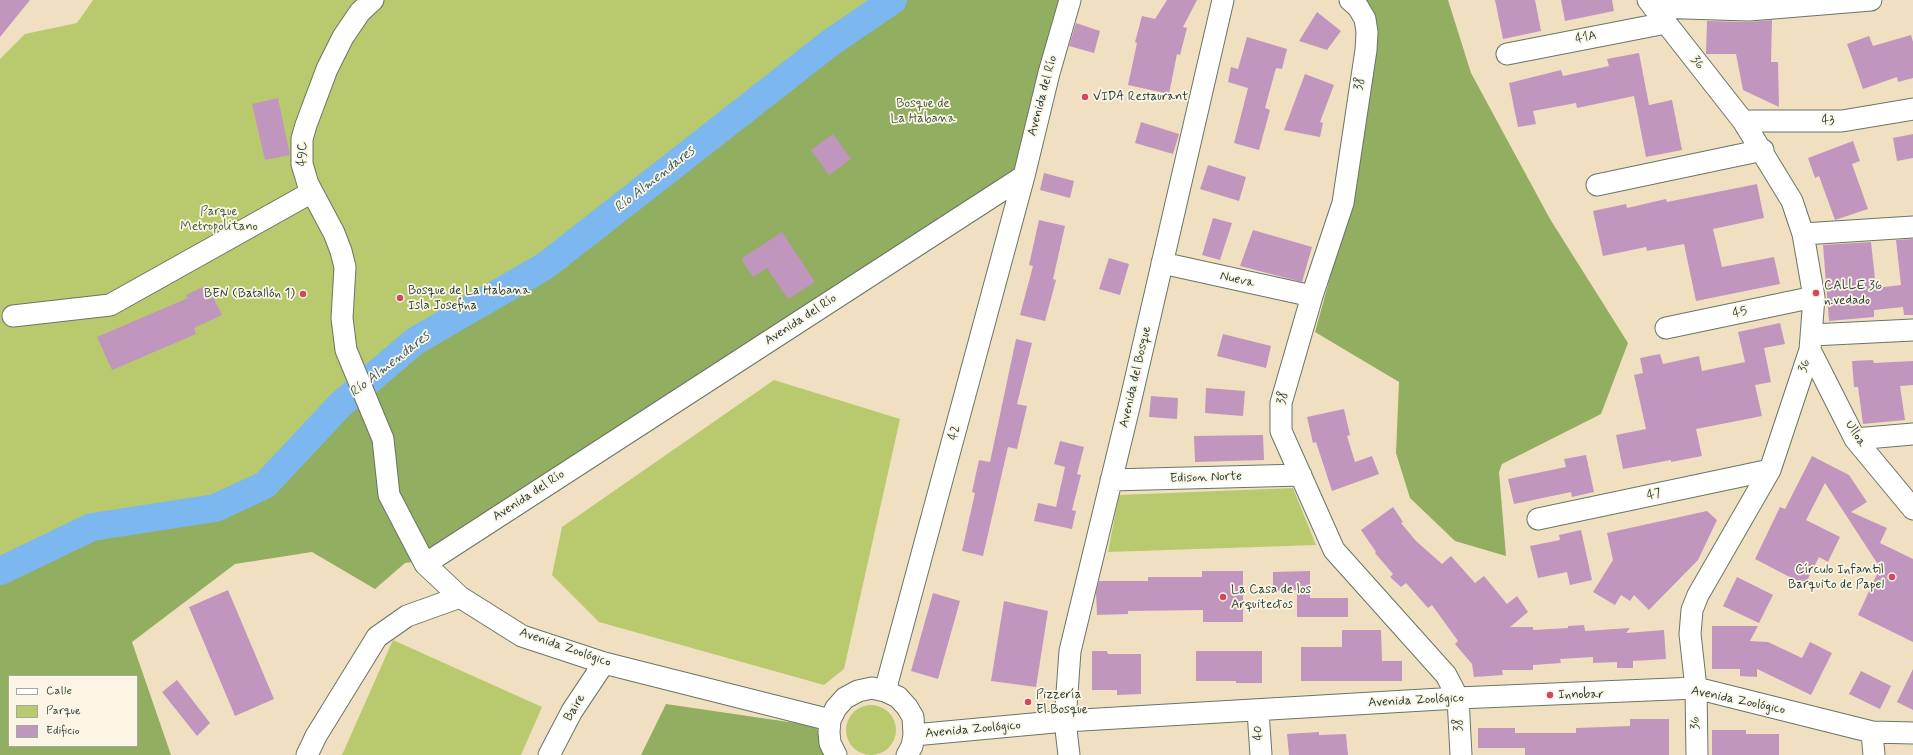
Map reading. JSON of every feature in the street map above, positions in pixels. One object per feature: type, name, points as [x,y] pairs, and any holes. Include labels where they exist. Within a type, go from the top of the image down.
[{"type":"street","name":"49C","points":[[373,0],[360,12],[343,37],[327,69],[302,139],[302,164],[304,174],[334,233],[344,261],[345,282],[342,318],[346,350],[383,439]]},
{"type":"street","name":"Avenida del Río","points":[[425,564],[1024,176],[1048,73],[1070,0]]},
{"type":"street","name":"Avenida del Bosque","points":[[1069,755],[1065,721],[1070,651],[1223,0]]},
{"type":"street","name":"38","points":[[1350,0],[1358,7],[1364,18],[1367,32],[1366,50],[1343,202],[1312,296],[1281,403],[1281,431],[1334,550],[1446,675],[1458,698],[1461,755]]},
{"type":"street","points":[[1650,3],[1749,10],[1871,0]]},
{"type":"street","name":"36","points":[[1650,3],[1743,121],[1792,201],[1803,234],[1814,297],[1811,343],[1770,470],[1698,595],[1692,610],[1690,634],[1696,688],[1697,755]]},
{"type":"street","name":"41A","points":[[1507,54],[1666,23]]},
{"type":"street","name":"43","points":[[1743,121],[1842,121],[1913,109]]},
{"type":"street","points":[[1597,185],[1762,150]]},
{"type":"street","name":"42","points":[[885,691],[1024,176]]},
{"type":"street","points":[[13,316],[110,305],[312,192]]},
{"type":"street","points":[[1803,234],[1913,226]]},
{"type":"street","name":"Nueva","points":[[1162,263],[1312,296]]},
{"type":"street","name":"45","points":[[1666,328],[1814,297]]},
{"type":"street","points":[[1811,343],[1913,330]]},
{"type":"street","name":"Ulloa","points":[[1811,343],[1855,439],[1913,509]]},
{"type":"street","points":[[1855,439],[1913,434]]},
{"type":"street","name":"Avenida Zoológico","points":[[383,439],[389,495],[425,564],[460,597],[522,636],[604,663],[830,720],[836,708],[845,698],[858,691],[872,688],[885,691],[898,697],[913,716],[914,735],[912,746],[907,755]]},
{"type":"street","name":"47","points":[[1538,519],[1770,470]]},
{"type":"street","name":"Edison Norte","points":[[1111,480],[1301,475]]},
{"type":"street","points":[[306,755],[376,637],[407,616],[460,597]]},
{"type":"street","name":"Baire","points":[[549,755],[572,711],[604,663]]},
{"type":"street","name":"Avenida Zoológico","points":[[914,735],[1065,721],[1258,711],[1458,698],[1696,688],[1872,732],[1913,733]]},
{"type":"street","name":"40","points":[[1258,711],[1261,755]]},
{"type":"street","points":[[830,720],[830,743],[836,755]]},
{"type":"street","points":[[1872,732],[1874,755]]},
{"type":"green space","name":"Parque Metropolitano","points":[[93,0],[893,0],[830,43],[545,266],[415,341],[340,405],[265,485],[215,508],[92,527],[0,561],[0,59],[25,34],[77,23]]},
{"type":"green space","name":"Bosque de La Habana","points":[[893,0],[1077,0],[1024,176],[427,560],[405,563],[375,589],[312,552],[235,564],[132,642],[171,755],[0,755],[0,561],[92,527],[215,508],[265,485],[340,405],[415,341],[545,266],[830,43]]},
{"type":"green space","points":[[1365,0],[1448,0],[1471,73],[1550,219],[1628,343],[1601,414],[1502,464],[1499,472],[1506,556],[1455,541],[1410,498],[1396,453],[1399,382],[1315,332],[1349,209],[1378,29],[1373,10]]},
{"type":"green space","points":[[774,380],[900,419],[844,669],[824,685],[599,622],[552,575],[562,527]]},
{"type":"green space","points":[[1293,488],[1316,545],[1108,552],[1119,495]]},
{"type":"green space","points":[[393,640],[542,707],[521,755],[342,755]]},
{"type":"green space","points":[[666,704],[816,726],[827,755],[641,755]]},
{"type":"green space","points":[[866,705],[876,705],[889,712],[896,725],[896,735],[889,748],[876,755],[866,755],[857,751],[850,744],[846,735],[846,725],[850,716],[857,709]]},
{"type":"building","points":[[0,0],[30,0],[0,37]]},
{"type":"building","points":[[1167,0],[1197,0],[1183,27],[1187,28],[1180,55],[1177,54],[1169,94],[1128,85],[1137,43],[1135,42],[1142,16],[1155,19]]},
{"type":"building","points":[[1495,0],[1535,0],[1541,31],[1503,39]]},
{"type":"building","points":[[1561,0],[1612,0],[1614,11],[1565,21]]},
{"type":"building","points":[[1317,12],[1341,31],[1327,50],[1299,41]]},
{"type":"building","points":[[1772,20],[1771,62],[1778,62],[1779,107],[1743,90],[1736,54],[1706,54],[1707,21],[1749,22]]},
{"type":"building","points":[[1076,23],[1100,31],[1094,53],[1069,46]]},
{"type":"building","points":[[1911,35],[1913,42],[1913,78],[1898,82],[1897,77],[1863,89],[1847,44],[1869,36],[1873,46]]},
{"type":"building","points":[[1247,37],[1287,49],[1282,69],[1276,68],[1265,108],[1270,110],[1259,150],[1234,143],[1248,88],[1228,82],[1231,67],[1238,69]]},
{"type":"building","points":[[1639,53],[1649,105],[1672,100],[1682,150],[1646,157],[1634,96],[1577,108],[1576,103],[1533,111],[1536,124],[1518,127],[1509,83],[1561,70],[1563,76],[1609,66],[1607,59]]},
{"type":"building","points":[[1305,74],[1334,85],[1320,122],[1323,123],[1320,137],[1284,130]]},
{"type":"building","points":[[278,98],[290,155],[265,160],[252,104]]},
{"type":"building","points":[[1141,122],[1179,134],[1173,154],[1135,143]]},
{"type":"building","points":[[833,134],[851,159],[829,175],[811,150]]},
{"type":"building","points":[[1913,134],[1913,158],[1897,161],[1893,138]]},
{"type":"building","points":[[1853,141],[1860,161],[1852,164],[1868,209],[1835,220],[1819,176],[1815,178],[1808,158]]},
{"type":"building","points":[[1208,165],[1246,177],[1239,201],[1200,189]]},
{"type":"building","points":[[1044,173],[1074,181],[1070,198],[1040,190]]},
{"type":"building","points":[[1757,184],[1764,218],[1713,229],[1722,267],[1774,257],[1780,284],[1696,301],[1684,244],[1647,251],[1646,247],[1603,256],[1593,211],[1626,204],[1627,208],[1666,199],[1667,202]]},
{"type":"building","points":[[1213,218],[1232,223],[1220,260],[1202,255]]},
{"type":"building","points":[[1039,220],[1065,226],[1053,279],[1056,280],[1045,321],[1020,315],[1033,266],[1029,265]]},
{"type":"building","points":[[1253,230],[1312,247],[1302,282],[1240,266]]},
{"type":"building","points":[[782,232],[815,282],[788,299],[767,268],[753,277],[741,259]]},
{"type":"building","points":[[1913,239],[1913,315],[1904,315],[1903,307],[1874,310],[1874,317],[1829,321],[1823,245],[1871,242],[1876,288],[1901,285],[1896,240]]},
{"type":"building","points":[[1109,258],[1129,264],[1120,295],[1099,289]]},
{"type":"building","points":[[207,285],[222,315],[194,328],[196,334],[112,370],[97,337],[188,298],[186,295]]},
{"type":"building","points":[[1780,323],[1785,344],[1764,348],[1771,382],[1755,385],[1762,416],[1696,429],[1702,456],[1623,469],[1616,435],[1646,429],[1634,375],[1643,373],[1640,358],[1660,354],[1663,364],[1699,356],[1702,371],[1745,362],[1738,332]]},
{"type":"building","points":[[1223,334],[1271,346],[1266,368],[1217,356]]},
{"type":"building","points":[[1016,339],[1032,343],[1017,404],[1027,406],[1017,449],[1008,447],[983,556],[962,551],[975,493],[972,492],[979,460],[990,462]]},
{"type":"building","points":[[1873,360],[1874,363],[1913,361],[1913,385],[1900,386],[1905,420],[1863,424],[1858,387],[1854,387],[1852,361]]},
{"type":"building","points":[[1206,388],[1245,391],[1243,416],[1205,413]]},
{"type":"building","points":[[1151,396],[1178,398],[1177,419],[1149,417]]},
{"type":"building","points":[[1344,409],[1350,435],[1347,436],[1355,462],[1372,456],[1379,474],[1332,491],[1316,442],[1313,443],[1307,417]]},
{"type":"building","points":[[1263,435],[1264,460],[1195,462],[1194,436]]},
{"type":"building","points":[[1060,441],[1084,447],[1077,474],[1081,475],[1072,510],[1076,511],[1072,529],[1034,521],[1038,503],[1056,507],[1065,467],[1054,464]]},
{"type":"building","points":[[1586,455],[1594,492],[1572,497],[1571,492],[1514,504],[1508,479],[1566,467],[1564,459]]},
{"type":"building","points":[[1812,456],[1849,475],[1867,502],[1851,512],[1887,528],[1880,543],[1913,559],[1913,642],[1858,615],[1878,572],[1877,571],[1880,564],[1877,563],[1825,483],[1806,520],[1840,537],[1828,562],[1819,557],[1805,585],[1755,559],[1780,507],[1785,509]]},
{"type":"building","points":[[1393,507],[1403,522],[1401,523],[1416,541],[1442,564],[1451,556],[1475,583],[1484,576],[1507,604],[1517,596],[1528,612],[1510,627],[1533,627],[1533,630],[1568,628],[1568,626],[1584,625],[1585,631],[1630,628],[1626,633],[1664,630],[1666,659],[1633,661],[1633,668],[1617,668],[1617,662],[1593,663],[1593,657],[1560,659],[1561,663],[1533,665],[1533,670],[1502,670],[1503,675],[1474,677],[1472,664],[1455,644],[1458,641],[1432,605],[1428,608],[1406,583],[1401,587],[1390,577],[1393,574],[1375,553],[1376,552],[1361,530]]},
{"type":"building","points":[[1707,511],[1717,520],[1698,560],[1649,610],[1634,595],[1630,601],[1621,595],[1615,605],[1593,592],[1613,560],[1607,533]]},
{"type":"building","points":[[1581,530],[1592,580],[1570,585],[1567,572],[1538,578],[1530,546],[1560,540],[1559,535]]},
{"type":"building","points":[[1202,571],[1243,571],[1243,622],[1203,622],[1203,610],[1128,611],[1128,614],[1097,615],[1096,592],[1099,581],[1148,581],[1148,577],[1202,577]]},
{"type":"building","points":[[1310,571],[1310,598],[1348,598],[1348,617],[1297,617],[1297,590],[1273,591],[1273,572]]},
{"type":"building","points":[[1737,577],[1773,595],[1759,623],[1723,606]]},
{"type":"building","points":[[228,590],[274,699],[235,716],[189,607]]},
{"type":"building","points":[[933,593],[960,601],[938,679],[911,671]]},
{"type":"building","points":[[1004,601],[1048,611],[1036,687],[991,681]]},
{"type":"building","points":[[1712,626],[1758,626],[1750,641],[1768,642],[1802,658],[1810,642],[1832,653],[1811,695],[1757,669],[1757,677],[1740,676],[1740,669],[1712,669]]},
{"type":"building","points":[[1342,630],[1381,630],[1382,661],[1402,661],[1402,681],[1301,681],[1301,647],[1342,647]]},
{"type":"building","points":[[1092,651],[1107,651],[1108,654],[1141,654],[1141,694],[1117,695],[1117,690],[1092,690]]},
{"type":"building","points":[[1196,651],[1262,651],[1262,683],[1236,683],[1236,681],[1196,681]]},
{"type":"building","points":[[1913,669],[1913,710],[1897,702]]},
{"type":"building","points":[[1861,671],[1891,686],[1880,709],[1849,694]]},
{"type":"building","points":[[177,680],[210,723],[197,736],[162,692]]},
{"type":"building","points":[[1630,719],[1669,719],[1669,755],[1525,755],[1525,748],[1478,748],[1478,728],[1515,728],[1515,733],[1576,733],[1576,728],[1630,726]]},
{"type":"building","points":[[1712,730],[1746,730],[1746,734],[1779,734],[1779,755],[1712,755]]},
{"type":"building","points":[[1319,732],[1319,735],[1346,734],[1348,755],[1289,755],[1287,734]]},
{"type":"waterway","name":"Río Almendares","points":[[0,571],[92,527],[215,508],[265,485],[340,405],[415,341],[545,266],[830,43],[893,0]]},
{"type":"place","name":"VIDA Restaurant","points":[[1085,97]]},
{"type":"place","name":"CALLE 36 n.vedado","points":[[1816,293]]},
{"type":"place","name":"BEN (Batallón 1)","points":[[303,294]]},
{"type":"place","name":"Bosque de La Habana Isla Josefina","points":[[400,298]]},
{"type":"place","name":"Círculo Infantil Barquito de Papel","points":[[1892,577]]},
{"type":"place","name":"La Casa de los Arquitectos","points":[[1223,597]]},
{"type":"place","name":"Innobar","points":[[1550,695]]},
{"type":"place","name":"Pizzería El Bosque","points":[[1028,702]]}]
